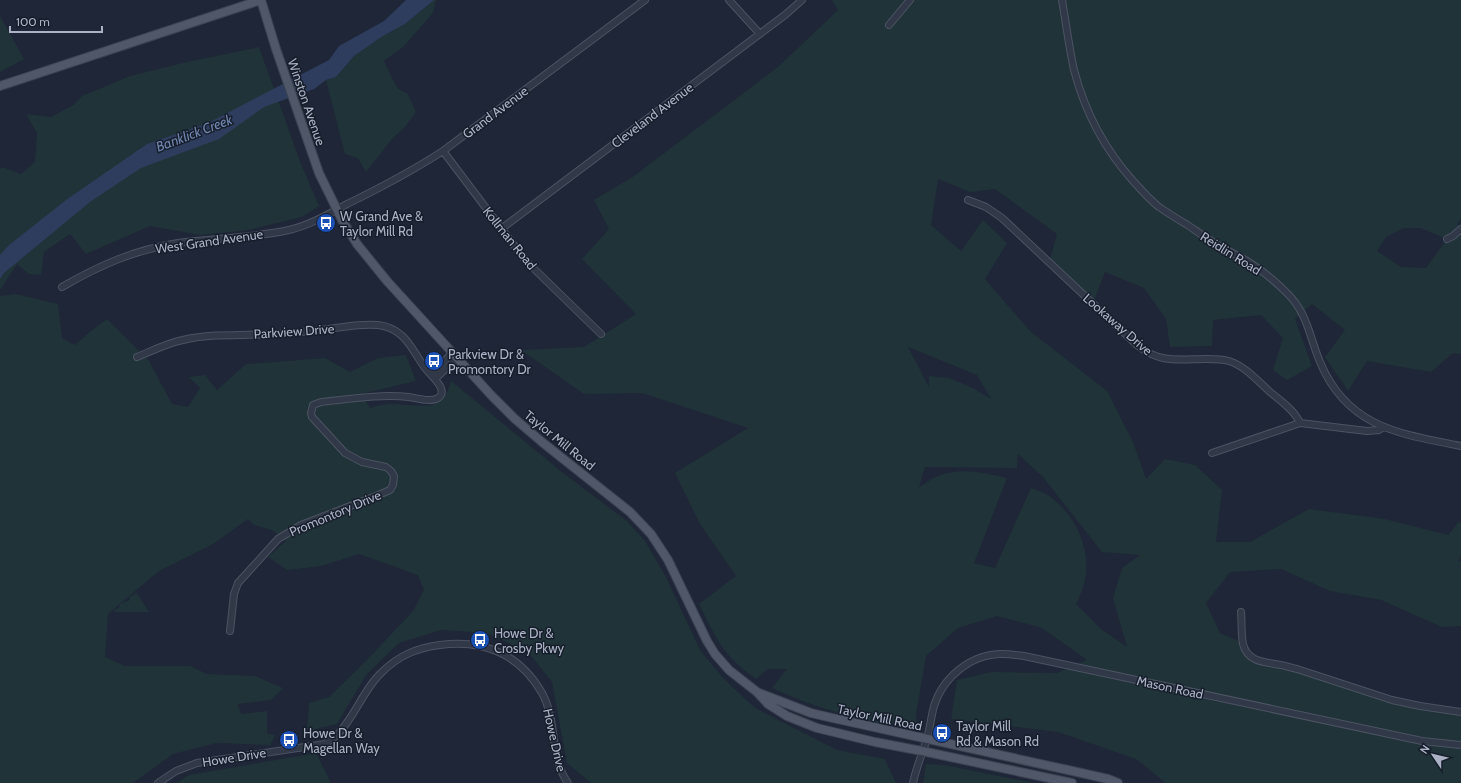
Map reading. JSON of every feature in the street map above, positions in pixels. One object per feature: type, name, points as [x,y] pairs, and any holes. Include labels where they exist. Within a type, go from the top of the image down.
[{"type":"main road","name":"Winston Avenue","points":[[261,0],[276,49],[319,173],[336,210]]},
{"type":"main road","points":[[0,86],[261,0]]},
{"type":"main road","name":"Taylor Mill Road","points":[[336,210],[370,262],[491,396],[515,419],[630,512],[651,534],[668,560],[699,627],[711,647],[729,670],[757,692],[768,704],[787,716],[817,728],[875,742],[1072,783]]},
{"type":"main road","name":"Taylor Mill Road","points":[[757,692],[811,713],[1108,779],[1118,783]]},
{"type":"street","name":"Grand Avenue","points":[[336,210],[416,169],[443,151],[645,0]]},
{"type":"street","points":[[729,0],[760,34]]},
{"type":"street","name":"Cleveland Avenue","points":[[501,228],[785,16],[802,0]]},
{"type":"street","points":[[889,25],[910,0]]},
{"type":"street","name":"Reidlin Road","points":[[1062,0],[1074,69],[1090,117],[1109,151],[1129,177],[1160,208],[1258,268],[1292,299],[1306,321],[1320,363],[1337,392],[1348,405],[1364,417],[1383,427],[1461,446]]},
{"type":"street","name":"Kollman Road","points":[[443,151],[526,261],[601,334]]},
{"type":"street","name":"Lookaway Drive","points":[[968,200],[986,207],[1002,218],[1137,345],[1149,354],[1166,359],[1216,359],[1227,360],[1236,364],[1245,370],[1287,407],[1300,423]]},
{"type":"street","name":"West Grand Avenue","points":[[62,287],[95,268],[125,256],[177,243],[290,230],[326,216],[336,210]]},
{"type":"street","points":[[1447,239],[1461,229]]},
{"type":"street","name":"Parkview Drive","points":[[138,357],[182,340],[202,336],[270,334],[314,331],[364,324],[379,325],[388,327],[402,336],[433,377]]},
{"type":"street","points":[[433,377],[455,356]]},
{"type":"street","name":"Promontory Drive","points":[[230,631],[234,594],[238,583],[278,539],[301,525],[390,490],[393,485],[394,476],[386,467],[362,462],[345,453],[312,417],[311,413],[313,405],[316,403],[329,401],[398,396],[434,400],[440,396],[441,392],[440,385],[433,377]]},
{"type":"street","points":[[1212,453],[1300,423],[1367,431],[1379,430],[1383,427]]},
{"type":"street","points":[[1241,612],[1243,643],[1247,652],[1255,660],[1263,663],[1297,669],[1392,700],[1461,712]]},
{"type":"street","name":"Howe Drive","points":[[158,783],[176,771],[197,763],[325,744],[337,735],[353,715],[372,684],[392,662],[407,653],[425,647],[455,642],[481,645],[506,655],[517,663],[535,683],[547,705],[553,726],[557,759],[560,770],[568,783]]},
{"type":"street","name":"Mason Road","points":[[913,783],[927,739],[934,706],[941,689],[950,677],[975,660],[1002,654],[1024,656],[1422,740],[1461,745]]},
{"type":"green space","points":[[434,0],[436,0],[433,13],[404,46],[384,61],[397,88],[408,94],[416,112],[366,172],[358,158],[345,154],[326,80],[336,77],[354,56],[383,36],[405,24]]},
{"type":"green space","points":[[832,0],[1461,0],[1461,218],[1457,224],[1461,228],[1461,354],[1453,353],[1431,372],[1367,361],[1348,391],[1325,357],[1345,330],[1312,304],[1295,319],[1312,366],[1287,380],[1273,370],[1283,338],[1261,315],[1213,320],[1212,346],[1170,347],[1166,319],[1144,288],[1105,272],[1093,303],[1049,263],[1057,234],[995,189],[970,192],[938,179],[931,225],[961,251],[983,220],[1007,243],[985,279],[1030,331],[1107,391],[1133,442],[1146,479],[1165,459],[1195,465],[1222,490],[1216,542],[1250,542],[1309,509],[1385,519],[1448,535],[1459,522],[1461,523],[1461,556],[1458,561],[1461,562],[1461,626],[1442,627],[1381,600],[1330,591],[1281,569],[1230,572],[1206,603],[1220,633],[1243,643],[1251,656],[1367,692],[1461,712],[1461,783],[1166,783],[1136,759],[1058,732],[951,719],[957,680],[991,672],[1057,673],[1087,660],[1042,628],[997,616],[958,628],[926,656],[916,715],[917,727],[880,722],[843,714],[824,709],[789,696],[772,688],[787,669],[768,669],[756,679],[728,655],[714,634],[699,604],[736,576],[700,524],[675,473],[748,428],[642,393],[584,394],[521,350],[584,347],[636,314],[582,259],[609,229],[594,200],[634,176],[779,66],[838,10]],"holes":[[[1404,228],[1420,228],[1447,239],[1426,268],[1401,267],[1377,251],[1386,237]],[[908,347],[977,375],[991,399],[973,388],[949,378],[929,376],[929,387]],[[1018,454],[1043,477],[1102,552],[1140,555],[1122,568],[1113,598],[1127,647],[1101,629],[1076,604],[1082,589],[1086,572],[1085,549],[1070,517],[1055,500],[1041,491],[1031,488],[995,568],[974,563],[1007,478],[978,472],[959,471],[941,475],[919,487],[925,467],[1017,468]]]},
{"type":"green space","points":[[0,16],[24,59],[0,72]]},
{"type":"green space","points":[[259,47],[301,164],[319,206],[302,217],[249,230],[200,235],[150,226],[86,254],[70,234],[44,252],[41,275],[29,274],[17,264],[0,290],[0,169],[2,167],[21,174],[35,162],[37,133],[26,114],[51,117],[73,105],[82,96],[130,76]]},
{"type":"green space","points":[[16,294],[58,304],[62,338],[75,345],[107,319],[149,361],[172,404],[188,407],[200,388],[189,377],[205,375],[217,390],[246,364],[325,358],[350,372],[378,358],[406,355],[416,381],[361,394],[370,408],[387,404],[427,406],[435,404],[441,400],[447,392],[451,381],[562,472],[627,521],[645,541],[666,577],[700,650],[723,678],[755,708],[837,750],[885,759],[896,783],[591,783],[567,763],[552,682],[528,652],[487,633],[441,630],[399,643],[366,675],[337,724],[307,731],[309,703],[329,697],[366,661],[413,611],[424,590],[418,575],[359,554],[321,566],[287,570],[268,557],[286,541],[272,530],[254,525],[248,519],[213,544],[159,571],[108,614],[105,657],[125,666],[190,666],[207,674],[255,676],[283,688],[271,700],[238,704],[241,714],[267,711],[267,733],[275,735],[270,745],[216,743],[173,754],[133,783],[0,783],[0,296]]},
{"type":"green space","points":[[137,593],[149,612],[114,612],[115,609],[119,608],[120,604],[130,600],[129,597]]},
{"type":"green space","points":[[316,753],[331,783],[176,783],[189,775]]},
{"type":"green space","points":[[926,764],[945,765],[1033,783],[923,783]]},
{"type":"water","name":"Banklick Creek","points":[[406,0],[434,0],[405,24],[383,36],[354,56],[336,77],[326,80],[314,89],[264,107],[219,139],[141,168],[90,202],[4,273],[0,279],[0,255],[9,245],[66,200],[147,144],[208,123],[329,60],[339,46],[384,21]]},
{"type":"place","name":"W Grand Ave & Taylor Mill Rd","points":[[326,223]]},
{"type":"place","name":"Parkview Dr & Promontory Dr","points":[[434,361]]},
{"type":"place","name":"Howe Dr & Crosby Pkwy","points":[[480,640]]},
{"type":"place","name":"Taylor Mill Rd & Mason Rd","points":[[942,733]]},
{"type":"place","name":"Howe Dr & Magellan Way","points":[[289,740]]}]
